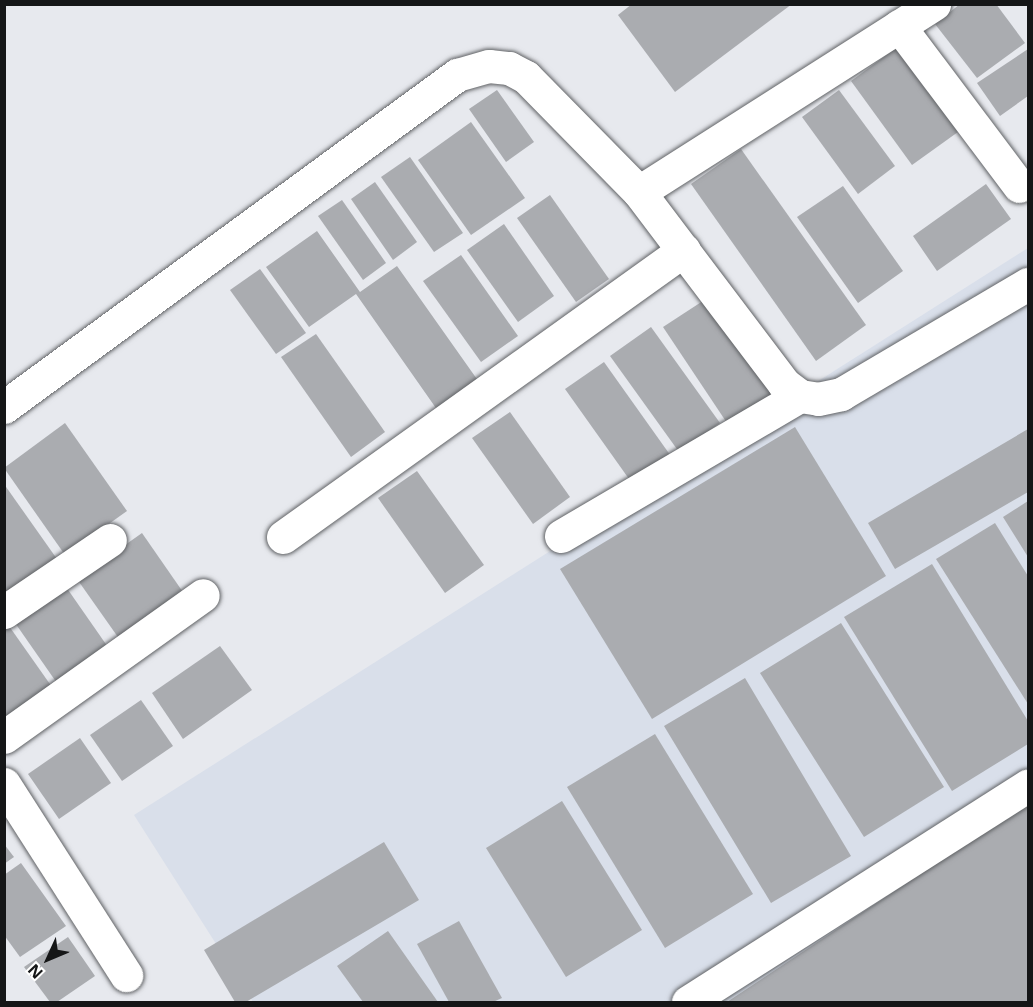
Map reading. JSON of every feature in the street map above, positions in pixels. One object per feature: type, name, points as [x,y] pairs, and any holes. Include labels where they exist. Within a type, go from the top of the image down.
[{"type":"street","points":[[639,192],[934,4]]},
{"type":"street","points":[[899,26],[1019,186]]},
{"type":"street","points":[[4,407],[457,75],[489,66],[509,68],[526,77],[639,192],[784,384],[800,396],[818,399],[841,394],[1029,284]]},
{"type":"street","points":[[283,537],[684,250]]},
{"type":"street","points":[[561,536],[800,396]]},
{"type":"street","points":[[4,612],[110,540]]},
{"type":"street","points":[[4,737],[203,595]]},
{"type":"street","points":[[4,784],[126,975]]},
{"type":"street","points":[[688,1002],[1029,784]]},
{"type":"shaded area","points":[[1028,248],[1028,1002],[253,1002],[134,815]]},
{"type":"building","points":[[632,4],[792,4],[675,92],[618,15]]},
{"type":"building","points":[[960,4],[996,4],[1025,43],[977,78],[935,24]]},
{"type":"building","points":[[896,48],[958,132],[912,165],[851,81]]},
{"type":"building","points":[[1028,49],[1028,96],[1000,116],[977,83]]},
{"type":"building","points":[[497,90],[534,142],[506,162],[469,109]]},
{"type":"building","points":[[839,90],[895,166],[858,194],[802,117]]},
{"type":"building","points":[[471,122],[525,198],[471,235],[418,160]]},
{"type":"building","points":[[741,149],[866,325],[816,361],[691,184]]},
{"type":"building","points":[[410,157],[463,233],[434,252],[381,177]]},
{"type":"building","points":[[375,182],[417,242],[393,260],[351,199]]},
{"type":"building","points":[[986,184],[1011,219],[937,271],[913,236]]},
{"type":"building","points":[[843,186],[903,271],[858,303],[797,217]]},
{"type":"building","points":[[550,195],[609,279],[576,302],[517,218]]},
{"type":"building","points":[[342,200],[386,263],[363,280],[318,216]]},
{"type":"building","points":[[504,224],[554,296],[518,322],[467,250]]},
{"type":"building","points":[[317,231],[360,292],[397,266],[479,382],[438,411],[356,294],[309,327],[266,267]]},
{"type":"building","points":[[461,255],[518,336],[481,362],[423,281]]},
{"type":"building","points":[[260,269],[306,333],[276,354],[230,290]]},
{"type":"building","points":[[712,295],[777,394],[729,426],[663,327]]},
{"type":"building","points":[[651,327],[720,423],[679,452],[610,356]]},
{"type":"building","points":[[316,334],[385,432],[351,457],[281,357]]},
{"type":"building","points":[[604,362],[673,459],[634,486],[565,389]]},
{"type":"building","points":[[510,412],[570,497],[533,524],[472,438]]},
{"type":"building","points":[[65,423],[127,511],[65,555],[4,468]]},
{"type":"building","points":[[795,427],[886,576],[652,719],[560,569]]},
{"type":"building","points":[[1028,429],[1028,492],[895,569],[868,523]]},
{"type":"building","points":[[417,471],[484,565],[445,593],[378,498]]},
{"type":"building","points":[[4,484],[57,559],[4,595]]},
{"type":"building","points":[[1028,501],[1028,557],[1003,517]]},
{"type":"building","points":[[995,523],[1028,576],[1028,704],[936,559]]},
{"type":"building","points":[[142,533],[185,595],[120,640],[77,579]]},
{"type":"building","points":[[932,564],[1028,721],[1028,744],[952,791],[844,617]]},
{"type":"building","points":[[64,584],[110,650],[59,686],[13,620]]},
{"type":"building","points":[[841,623],[944,787],[864,837],[760,673]]},
{"type":"building","points":[[9,626],[52,687],[4,720],[4,629]]},
{"type":"building","points":[[220,646],[252,690],[183,739],[152,693]]},
{"type":"building","points":[[745,678],[851,856],[771,903],[664,726]]},
{"type":"building","points":[[141,700],[173,746],[122,781],[90,735]]},
{"type":"building","points":[[655,734],[753,894],[665,948],[567,787]]},
{"type":"building","points":[[80,738],[111,783],[59,819],[28,774]]},
{"type":"building","points":[[562,801],[642,930],[566,977],[486,848]]},
{"type":"building","points":[[1028,803],[1028,1002],[727,1002]]},
{"type":"building","points":[[384,842],[419,900],[246,1002],[235,1002],[204,950]]},
{"type":"building","points":[[4,844],[14,857],[4,864]]},
{"type":"building","points":[[21,863],[66,926],[20,957],[4,935],[4,875]]},
{"type":"building","points":[[459,921],[502,998],[493,1002],[449,1002],[417,944]]},
{"type":"building","points":[[388,931],[438,1002],[363,1002],[337,966]]},
{"type":"building","points":[[68,937],[95,976],[57,1002],[50,1002],[24,967]]}]
